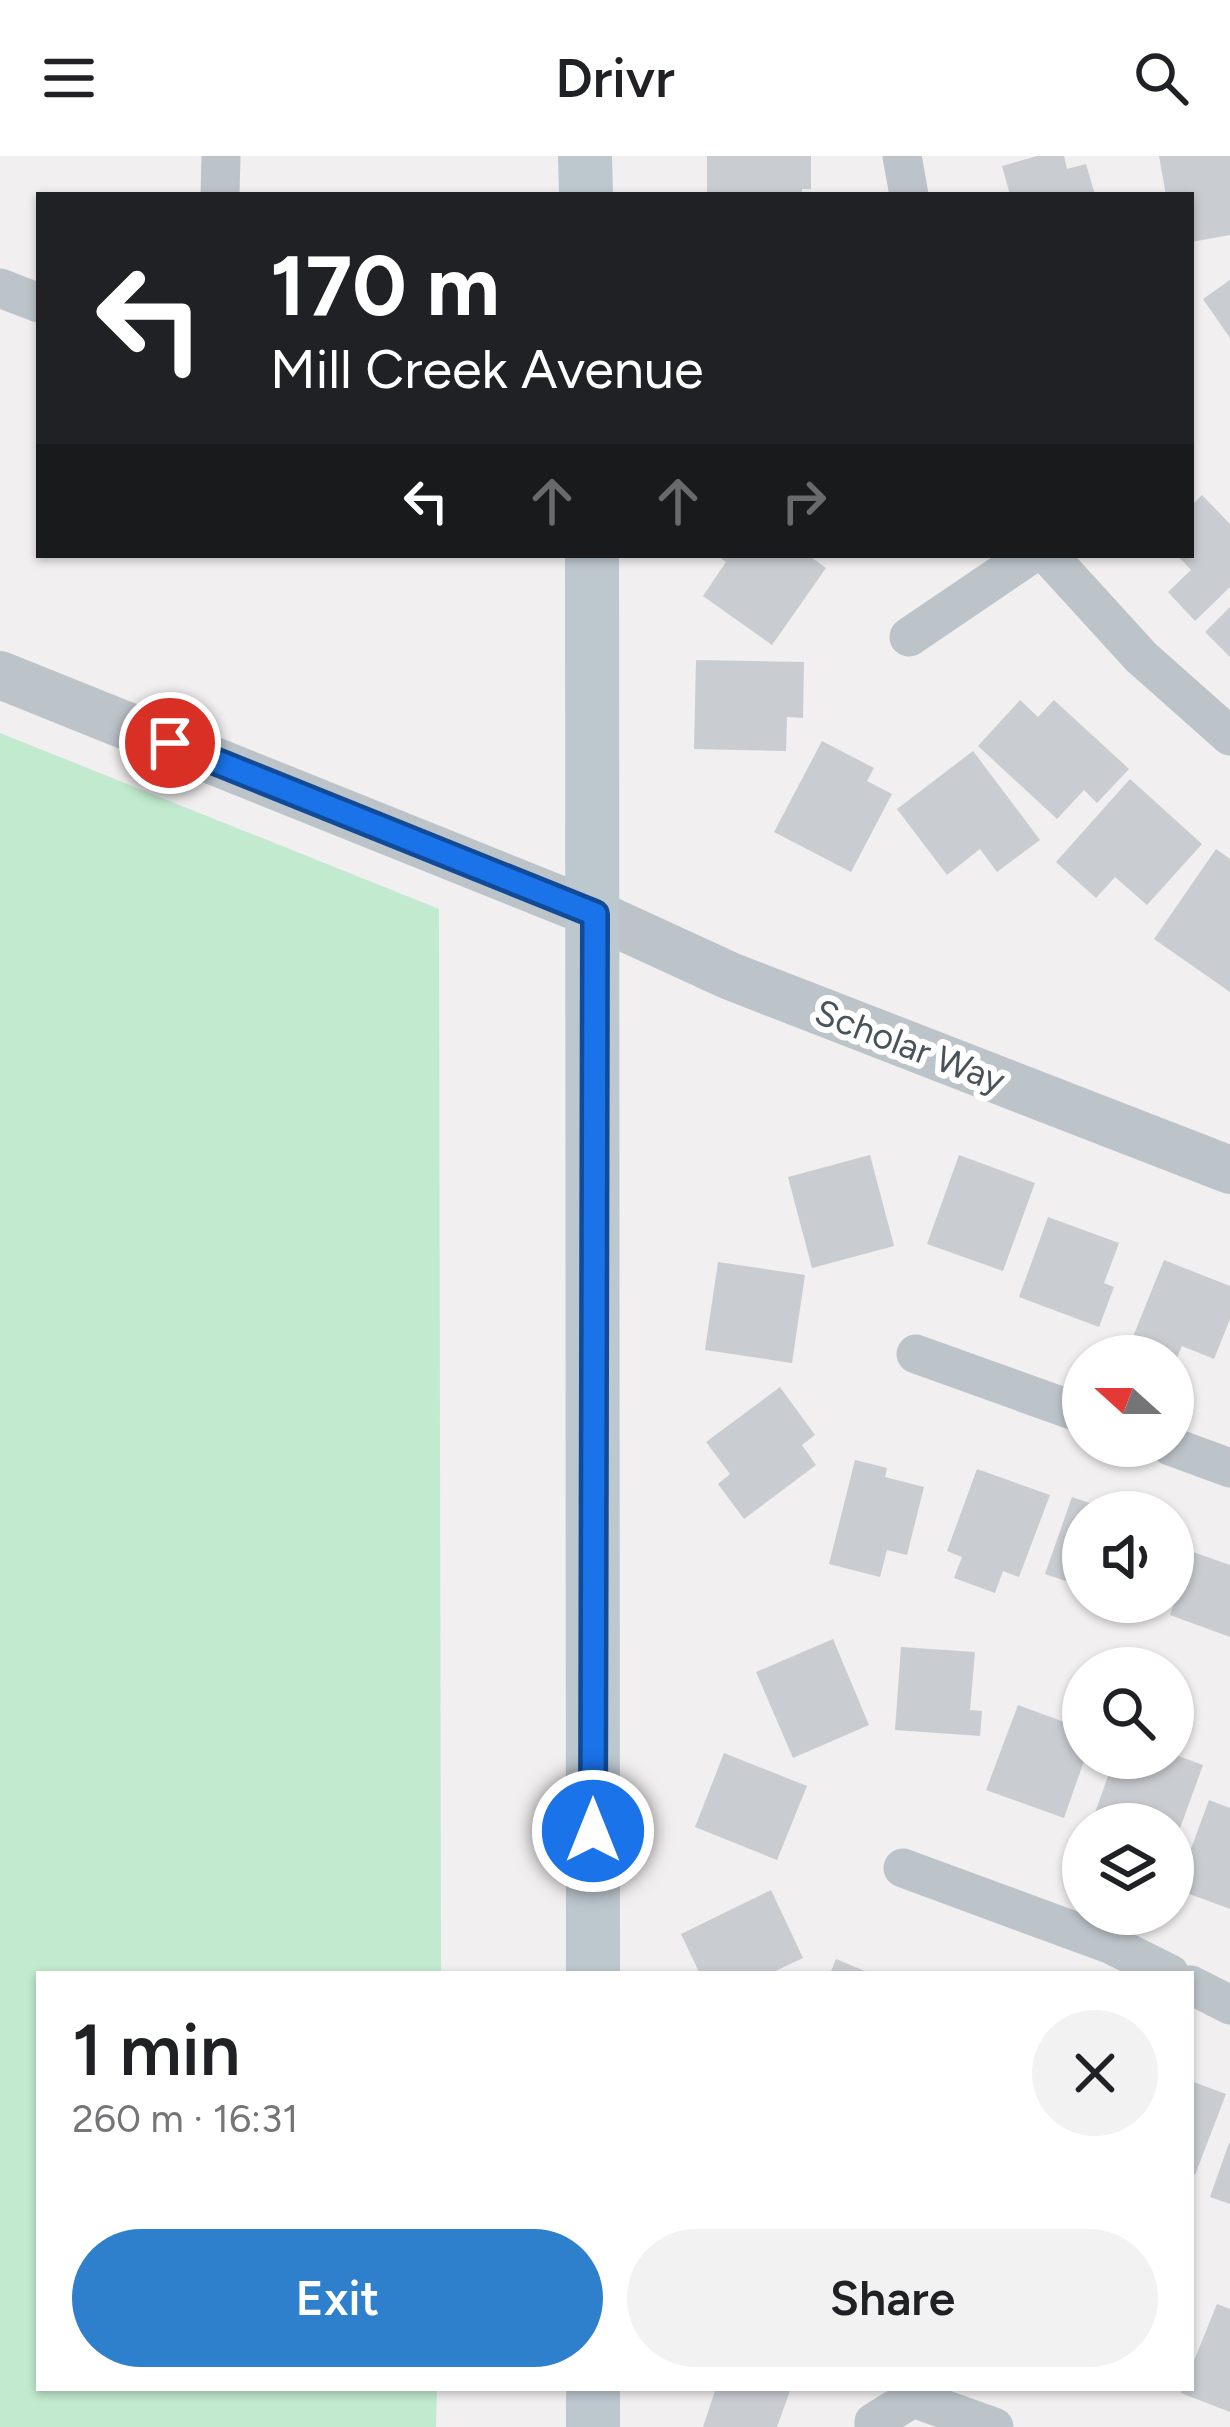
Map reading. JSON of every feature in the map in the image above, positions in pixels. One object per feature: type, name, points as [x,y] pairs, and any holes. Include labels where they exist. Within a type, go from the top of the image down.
[{"type":"main road","points":[[585,156],[586,192]]},
{"type":"main road","points":[[592,558],[593,1971]]},
{"type":"main road","points":[[592,2427],[593,2391]]},
{"type":"street","points":[[220,156],[220,192]]},
{"type":"street","points":[[902,156],[908,192]]},
{"type":"street","points":[[0,288],[36,302]]},
{"type":"street","points":[[909,637],[1026,558]]},
{"type":"street","points":[[1051,558],[1141,657],[1230,736]]},
{"type":"street","name":"Scholar Way","points":[[0,676],[595,914],[730,976],[1230,1170]]},
{"type":"street","points":[[916,1354],[1062,1406]]},
{"type":"street","points":[[1194,1455],[1230,1468]]},
{"type":"street","points":[[903,1868],[1112,1945],[1164,1971]]},
{"type":"street","points":[[1194,1987],[1230,2005]]},
{"type":"street","points":[[874,2424],[913,2398],[994,2427]]},
{"type":"green space","points":[[0,733],[439,909],[441,1971],[36,1971],[36,2391],[437,2391],[436,2427],[0,2427]]},
{"type":"building","points":[[707,156],[811,156],[811,189],[707,192]]},
{"type":"building","points":[[1037,156],[1064,156],[1067,169],[1086,164],[1094,192],[1009,192],[1002,166]]},
{"type":"building","points":[[1159,156],[1230,156],[1230,235],[1194,241],[1194,192],[1165,192]]},
{"type":"building","points":[[1230,280],[1230,338],[1203,299]]},
{"type":"building","points":[[1202,495],[1230,524],[1230,587],[1195,621],[1168,592],[1191,570],[1180,558],[1194,558],[1194,503]]},
{"type":"building","points":[[721,558],[812,558],[826,568],[772,645],[703,596],[726,562]]},
{"type":"building","points":[[1230,607],[1230,657],[1205,632]]},
{"type":"building","points":[[696,660],[804,662],[803,718],[787,717],[786,751],[694,749]]},
{"type":"building","points":[[1020,700],[1038,717],[1054,700],[1129,769],[1097,803],[1084,790],[1057,819],[978,746]]},
{"type":"building","points":[[822,741],[874,768],[867,781],[892,794],[851,872],[774,832]]},
{"type":"building","points":[[973,751],[1040,840],[997,872],[980,849],[947,875],[897,809]]},
{"type":"building","points":[[1130,779],[1202,844],[1147,905],[1115,877],[1096,898],[1056,862]]},
{"type":"building","points":[[1216,849],[1230,859],[1230,992],[1154,939]]},
{"type":"building","points":[[870,1155],[894,1246],[812,1268],[788,1177]]},
{"type":"building","points":[[959,1155],[1035,1183],[1003,1271],[927,1244]]},
{"type":"building","points":[[1048,1217],[1119,1243],[1104,1283],[1114,1287],[1099,1327],[1019,1297]]},
{"type":"building","points":[[1164,1260],[1230,1286],[1230,1319],[1214,1359],[1194,1351],[1194,1335],[1134,1335]]},
{"type":"building","points":[[718,1262],[805,1275],[792,1363],[705,1350]]},
{"type":"building","points":[[780,1387],[815,1435],[802,1445],[816,1465],[744,1519],[718,1484],[730,1474],[706,1442]]},
{"type":"building","points":[[855,1460],[887,1468],[885,1477],[924,1487],[907,1555],[887,1550],[880,1577],[829,1564]]},
{"type":"building","points":[[977,1469],[1050,1495],[1019,1577],[1003,1571],[995,1593],[954,1578],[962,1557],[947,1551]]},
{"type":"building","points":[[1062,1526],[1062,1580],[1045,1574]]},
{"type":"building","points":[[1194,1552],[1230,1565],[1230,1637],[1192,1623]]},
{"type":"building","points":[[833,1639],[869,1725],[793,1758],[756,1672]]},
{"type":"building","points":[[901,1647],[975,1652],[970,1710],[982,1711],[980,1736],[895,1730]]},
{"type":"building","points":[[1018,1705],[1062,1721],[1062,1779],[1078,1779],[1069,1803],[1062,1803],[1062,1817],[986,1790]]},
{"type":"building","points":[[724,1753],[807,1786],[777,1860],[695,1827]]},
{"type":"building","points":[[1194,1762],[1203,1765],[1189,1803],[1098,1803],[1107,1779],[1194,1779]]},
{"type":"building","points":[[1209,1800],[1230,1808],[1230,1909],[1194,1896],[1194,1840]]},
{"type":"building","points":[[771,1890],[803,1958],[775,1971],[699,1971],[681,1934]]},
{"type":"building","points":[[836,1959],[865,1971],[831,1971]]},
{"type":"building","points":[[1194,2082],[1226,2094],[1194,2175]]},
{"type":"building","points":[[1230,2143],[1230,2204],[1210,2197]]},
{"type":"building","points":[[1217,2304],[1230,2309],[1230,2412],[1181,2393],[1194,2391],[1194,2361]]},
{"type":"building","points":[[715,2391],[790,2391],[777,2427],[703,2427]]},
{"type":"route","points":[[170,743],[595,914],[593,1831]]}]
